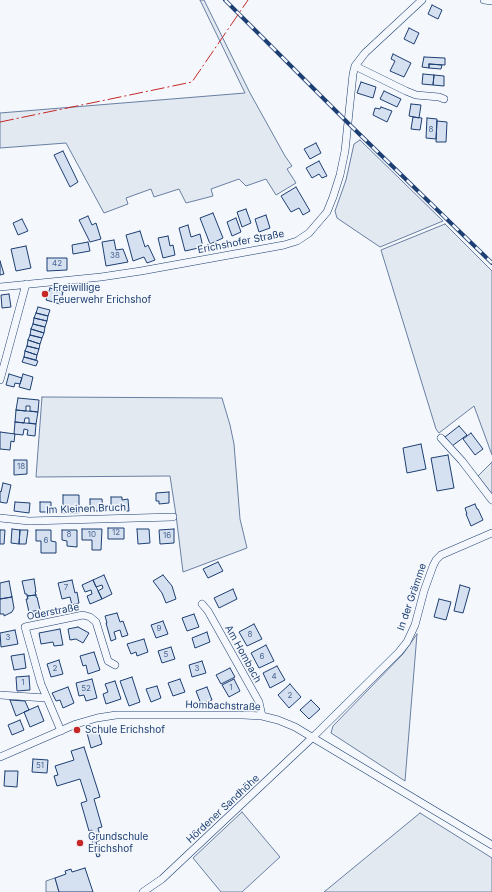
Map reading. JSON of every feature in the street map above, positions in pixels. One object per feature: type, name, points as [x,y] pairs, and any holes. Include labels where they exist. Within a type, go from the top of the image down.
[{"type":"street","name":"Erichshofer Straße","points":[[0,287],[101,277],[142,271],[284,244],[297,241],[309,233],[327,212],[338,183],[345,151],[355,66],[365,52],[422,0]]},
{"type":"street","points":[[484,0],[492,1]]},
{"type":"street","points":[[355,66],[416,95],[439,97],[444,99]]},
{"type":"street","points":[[0,380],[26,284]]},
{"type":"street","points":[[441,438],[462,461],[492,500]]},
{"type":"street","name":"Im Kleinen Bruch","points":[[0,518],[29,521],[173,517]]},
{"type":"street","name":"In der Grämme","points":[[314,738],[399,652],[407,642],[415,625],[424,591],[436,560],[442,555],[492,533]]},
{"type":"street","name":"Am Hombach","points":[[202,604],[208,611],[259,702],[262,716]]},
{"type":"street","name":"Oderstraße","points":[[61,731],[41,684],[25,627],[83,615],[90,617],[96,622],[108,661],[115,665]]},
{"type":"street","points":[[0,695],[46,698]]},
{"type":"street","name":"Hombachstraße","points":[[0,757],[76,724],[116,715],[262,716],[278,720],[295,727],[492,845]]},
{"type":"street","name":"Hördener Sandhöhe","points":[[143,892],[162,879],[314,738]]},
{"type":"shaded area","points":[[200,0],[204,0],[250,93],[292,166],[287,169],[296,183],[276,195],[266,179],[246,186],[239,179],[211,189],[213,196],[186,203],[179,189],[154,197],[151,189],[126,198],[128,204],[104,213],[66,143],[0,148],[0,113],[245,93]]},
{"type":"shaded area","points":[[360,140],[443,221],[380,247],[337,218],[335,211],[346,180],[354,144]]},
{"type":"shaded area","points":[[445,224],[492,271],[492,455],[474,406],[439,433],[436,429],[381,250]]},
{"type":"shaded area","points":[[42,397],[222,398],[234,444],[240,519],[247,548],[183,572],[170,476],[36,477]]},
{"type":"shaded area","points":[[492,462],[492,494],[478,476]]},
{"type":"shaded area","points":[[417,634],[405,781],[331,733],[333,726],[403,654]]},
{"type":"shaded area","points":[[242,812],[280,857],[242,892],[221,892],[193,858]]},
{"type":"shaded area","points":[[420,813],[492,858],[492,892],[324,892]]},
{"type":"shaded area","points":[[55,878],[59,892],[46,892],[46,881]]},
{"type":"building","points":[[432,5],[442,10],[438,19],[428,14]]},
{"type":"building","points":[[409,28],[419,33],[414,44],[404,39]]},
{"type":"building","points":[[393,54],[411,63],[404,77],[390,71],[395,61],[391,59]]},
{"type":"building","points":[[424,57],[445,58],[445,65],[429,64],[429,68],[422,67]]},
{"type":"building","points":[[429,64],[442,65],[441,69],[429,68]]},
{"type":"building","points":[[423,74],[434,75],[433,85],[422,84]]},
{"type":"building","points":[[434,75],[444,76],[444,86],[433,85]]},
{"type":"building","points":[[361,82],[376,87],[373,98],[357,93]]},
{"type":"building","points":[[384,91],[401,99],[397,107],[380,99]]},
{"type":"building","points":[[411,104],[421,105],[419,118],[409,116]]},
{"type":"building","points":[[381,107],[392,111],[387,122],[373,115],[375,108],[380,109]]},
{"type":"building","points":[[413,117],[422,118],[420,130],[411,129]]},
{"type":"building","points":[[427,118],[437,119],[436,139],[426,138]]},
{"type":"building","points":[[437,121],[447,122],[446,142],[436,142]]},
{"type":"building","points":[[316,143],[321,153],[310,159],[304,149]]},
{"type":"building","points":[[63,151],[78,182],[70,187],[54,155]]},
{"type":"building","points":[[319,161],[327,176],[322,178],[319,174],[312,178],[306,168]]},
{"type":"building","points":[[296,187],[310,211],[303,215],[299,208],[291,212],[281,196]]},
{"type":"building","points":[[246,209],[251,223],[242,227],[237,212]]},
{"type":"building","points":[[213,213],[223,238],[210,244],[200,218]]},
{"type":"building","points":[[266,215],[270,228],[259,232],[255,219]]},
{"type":"building","points":[[88,216],[92,225],[96,223],[101,239],[90,242],[79,220]]},
{"type":"building","points":[[236,218],[241,232],[232,236],[227,222]]},
{"type":"building","points":[[22,219],[28,231],[18,235],[13,223]]},
{"type":"building","points":[[188,225],[191,237],[200,234],[203,247],[185,251],[179,228]]},
{"type":"building","points":[[140,231],[145,247],[148,245],[155,260],[147,263],[144,257],[133,261],[126,235]]},
{"type":"building","points":[[168,236],[170,246],[173,245],[175,255],[163,258],[158,238]]},
{"type":"building","points":[[114,240],[116,250],[123,249],[128,262],[106,266],[102,242]]},
{"type":"building","points":[[88,242],[90,251],[73,254],[72,245]]},
{"type":"building","points":[[26,246],[31,268],[16,271],[11,249]]},
{"type":"building","points":[[47,258],[67,258],[67,270],[47,271]]},
{"type":"building","points":[[0,261],[4,274],[0,275]]},
{"type":"building","points":[[50,288],[63,292],[60,304],[46,300]]},
{"type":"building","points":[[9,294],[11,307],[2,308],[1,295]]},
{"type":"building","points":[[38,307],[50,310],[48,316],[36,313]]},
{"type":"building","points":[[36,313],[48,316],[47,321],[34,318]]},
{"type":"building","points":[[34,318],[47,321],[45,327],[33,324]]},
{"type":"building","points":[[33,324],[45,327],[44,333],[31,329]]},
{"type":"building","points":[[31,329],[44,333],[42,338],[30,335]]},
{"type":"building","points":[[30,335],[42,338],[40,344],[28,340]]},
{"type":"building","points":[[28,340],[40,344],[39,349],[27,346]]},
{"type":"building","points":[[27,346],[39,349],[37,355],[25,351]]},
{"type":"building","points":[[25,351],[37,355],[36,360],[24,357]]},
{"type":"building","points":[[24,357],[38,361],[36,366],[22,362]]},
{"type":"building","points":[[9,374],[22,378],[20,384],[15,383],[14,387],[6,385]]},
{"type":"building","points":[[23,374],[33,377],[30,390],[19,387]]},
{"type":"building","points":[[18,398],[39,400],[38,412],[30,411],[30,406],[26,406],[26,411],[16,410]]},
{"type":"building","points":[[16,410],[38,412],[36,424],[29,423],[29,418],[25,418],[24,423],[15,422]]},
{"type":"building","points":[[15,422],[36,424],[35,436],[27,435],[28,430],[24,429],[23,435],[14,434]]},
{"type":"building","points":[[459,426],[467,435],[452,446],[445,437]]},
{"type":"building","points":[[0,432],[15,434],[14,442],[11,441],[10,450],[0,449]]},
{"type":"building","points":[[471,433],[483,449],[475,455],[463,439]]},
{"type":"building","points":[[421,444],[426,469],[407,473],[403,448]]},
{"type":"building","points":[[448,455],[454,488],[437,491],[431,458]]},
{"type":"building","points":[[14,460],[27,460],[27,474],[14,475]]},
{"type":"building","points":[[3,483],[11,485],[7,503],[0,502],[0,491],[1,492]]},
{"type":"building","points":[[169,492],[169,503],[159,504],[159,501],[156,501],[156,493]]},
{"type":"building","points":[[63,495],[79,495],[79,513],[63,513]]},
{"type":"building","points":[[111,497],[122,497],[122,500],[128,499],[129,511],[111,511]]},
{"type":"building","points":[[90,499],[102,499],[103,511],[90,511]]},
{"type":"building","points":[[15,502],[30,503],[29,513],[14,511]]},
{"type":"building","points":[[40,502],[51,502],[51,512],[40,512]]},
{"type":"building","points":[[475,504],[483,520],[471,526],[465,508]]},
{"type":"building","points":[[108,528],[124,528],[124,539],[108,539]]},
{"type":"building","points":[[12,529],[20,530],[19,544],[11,543]]},
{"type":"building","points":[[82,529],[102,529],[101,550],[92,550],[92,540],[82,540]]},
{"type":"building","points":[[137,529],[149,529],[150,543],[138,544]]},
{"type":"building","points":[[174,529],[174,543],[160,544],[159,530]]},
{"type":"building","points":[[0,530],[5,530],[4,544],[0,544]]},
{"type":"building","points":[[20,530],[28,530],[26,544],[19,544]]},
{"type":"building","points":[[36,530],[51,530],[51,541],[56,542],[56,553],[41,553],[41,541],[36,541]]},
{"type":"building","points":[[62,530],[77,530],[77,547],[67,546],[67,541],[62,540]]},
{"type":"building","points":[[218,562],[223,571],[208,578],[203,569]]},
{"type":"building","points":[[104,575],[112,594],[102,599],[98,591],[103,588],[102,585],[96,587],[93,580]]},
{"type":"building","points":[[163,575],[172,586],[176,599],[166,603],[162,593],[153,581]]},
{"type":"building","points":[[34,579],[36,595],[27,596],[27,594],[25,594],[22,581]]},
{"type":"building","points":[[72,580],[75,593],[77,592],[79,603],[72,605],[70,597],[62,599],[58,583]]},
{"type":"building","points":[[93,580],[102,599],[90,604],[87,596],[92,594],[91,590],[85,592],[82,585]]},
{"type":"building","points":[[9,581],[12,597],[0,599],[0,583]]},
{"type":"building","points":[[460,585],[470,588],[463,613],[454,611]]},
{"type":"building","points":[[233,589],[237,599],[219,608],[214,598]]},
{"type":"building","points":[[36,595],[40,610],[29,612],[26,599],[28,599],[27,596]]},
{"type":"building","points":[[12,597],[14,608],[12,612],[4,616],[4,614],[0,614],[0,599]]},
{"type":"building","points":[[439,599],[451,602],[446,620],[434,617]]},
{"type":"building","points":[[117,613],[120,622],[123,621],[128,635],[122,637],[120,630],[114,632],[116,639],[111,641],[105,616]]},
{"type":"building","points":[[194,614],[199,627],[187,631],[182,618]]},
{"type":"building","points":[[163,621],[168,634],[156,638],[151,625]]},
{"type":"building","points":[[254,624],[262,639],[247,646],[239,632]]},
{"type":"building","points":[[78,627],[89,633],[83,643],[76,639],[70,640],[68,629]]},
{"type":"building","points":[[60,629],[63,645],[54,646],[53,642],[41,644],[39,633]]},
{"type":"building","points":[[15,630],[18,644],[1,647],[0,633]]},
{"type":"building","points":[[207,632],[210,642],[195,648],[192,638]]},
{"type":"building","points":[[144,639],[148,652],[137,656],[136,652],[131,654],[127,644]]},
{"type":"building","points":[[266,645],[274,661],[259,668],[251,653]]},
{"type":"building","points":[[171,647],[175,659],[162,663],[158,651]]},
{"type":"building","points":[[94,652],[100,670],[88,674],[86,665],[83,666],[80,656]]},
{"type":"building","points":[[24,654],[26,668],[14,670],[11,656]]},
{"type":"building","points":[[59,660],[63,674],[51,677],[47,664]]},
{"type":"building","points":[[202,661],[206,673],[192,677],[189,665]]},
{"type":"building","points":[[277,666],[285,680],[270,688],[263,673]]},
{"type":"building","points":[[230,668],[235,677],[221,684],[216,675]]},
{"type":"building","points":[[29,676],[30,690],[17,691],[16,677]]},
{"type":"building","points":[[132,677],[140,702],[129,706],[120,681]]},
{"type":"building","points":[[92,679],[97,698],[86,701],[84,695],[79,696],[76,683]]},
{"type":"building","points":[[180,679],[185,692],[173,696],[168,683]]},
{"type":"building","points":[[234,679],[240,691],[229,697],[222,685]]},
{"type":"building","points":[[115,681],[121,699],[106,704],[103,694],[108,692],[105,684]]},
{"type":"building","points":[[290,684],[301,697],[289,708],[278,695]]},
{"type":"building","points":[[157,686],[161,698],[151,702],[146,689]]},
{"type":"building","points":[[68,687],[74,703],[63,708],[60,700],[56,701],[52,693]]},
{"type":"building","points":[[207,687],[212,700],[201,704],[196,691]]},
{"type":"building","points":[[10,700],[25,701],[29,710],[16,716]]},
{"type":"building","points":[[311,700],[320,709],[309,719],[300,710]]},
{"type":"building","points":[[38,706],[44,721],[30,727],[24,712]]},
{"type":"building","points":[[20,720],[24,730],[12,735],[8,725]]},
{"type":"building","points":[[98,730],[102,744],[91,748],[87,733]]},
{"type":"building","points":[[84,747],[100,797],[94,799],[102,827],[98,828],[101,840],[96,842],[100,856],[97,857],[90,834],[93,833],[92,830],[89,831],[81,803],[87,801],[80,779],[57,786],[54,776],[58,775],[55,766],[74,760],[71,751]]},
{"type":"building","points":[[33,759],[48,760],[47,773],[32,772]]},
{"type":"building","points":[[5,771],[18,771],[17,787],[4,786]]},
{"type":"building","points":[[85,868],[93,892],[59,892],[55,878],[66,874],[65,871],[71,869],[72,872]]},
{"type":"railway","points":[[225,0],[348,123],[492,263]]},
{"type":"power","points":[[0,122],[192,82],[248,0]]},
{"type":"place","name":"Freiwillige Feuerwehr Erichshof","points":[[45,294]]},
{"type":"place","name":"Schule Erichshof","points":[[77,730]]},
{"type":"place","name":"Grundschule Erichshof","points":[[80,843]]}]
